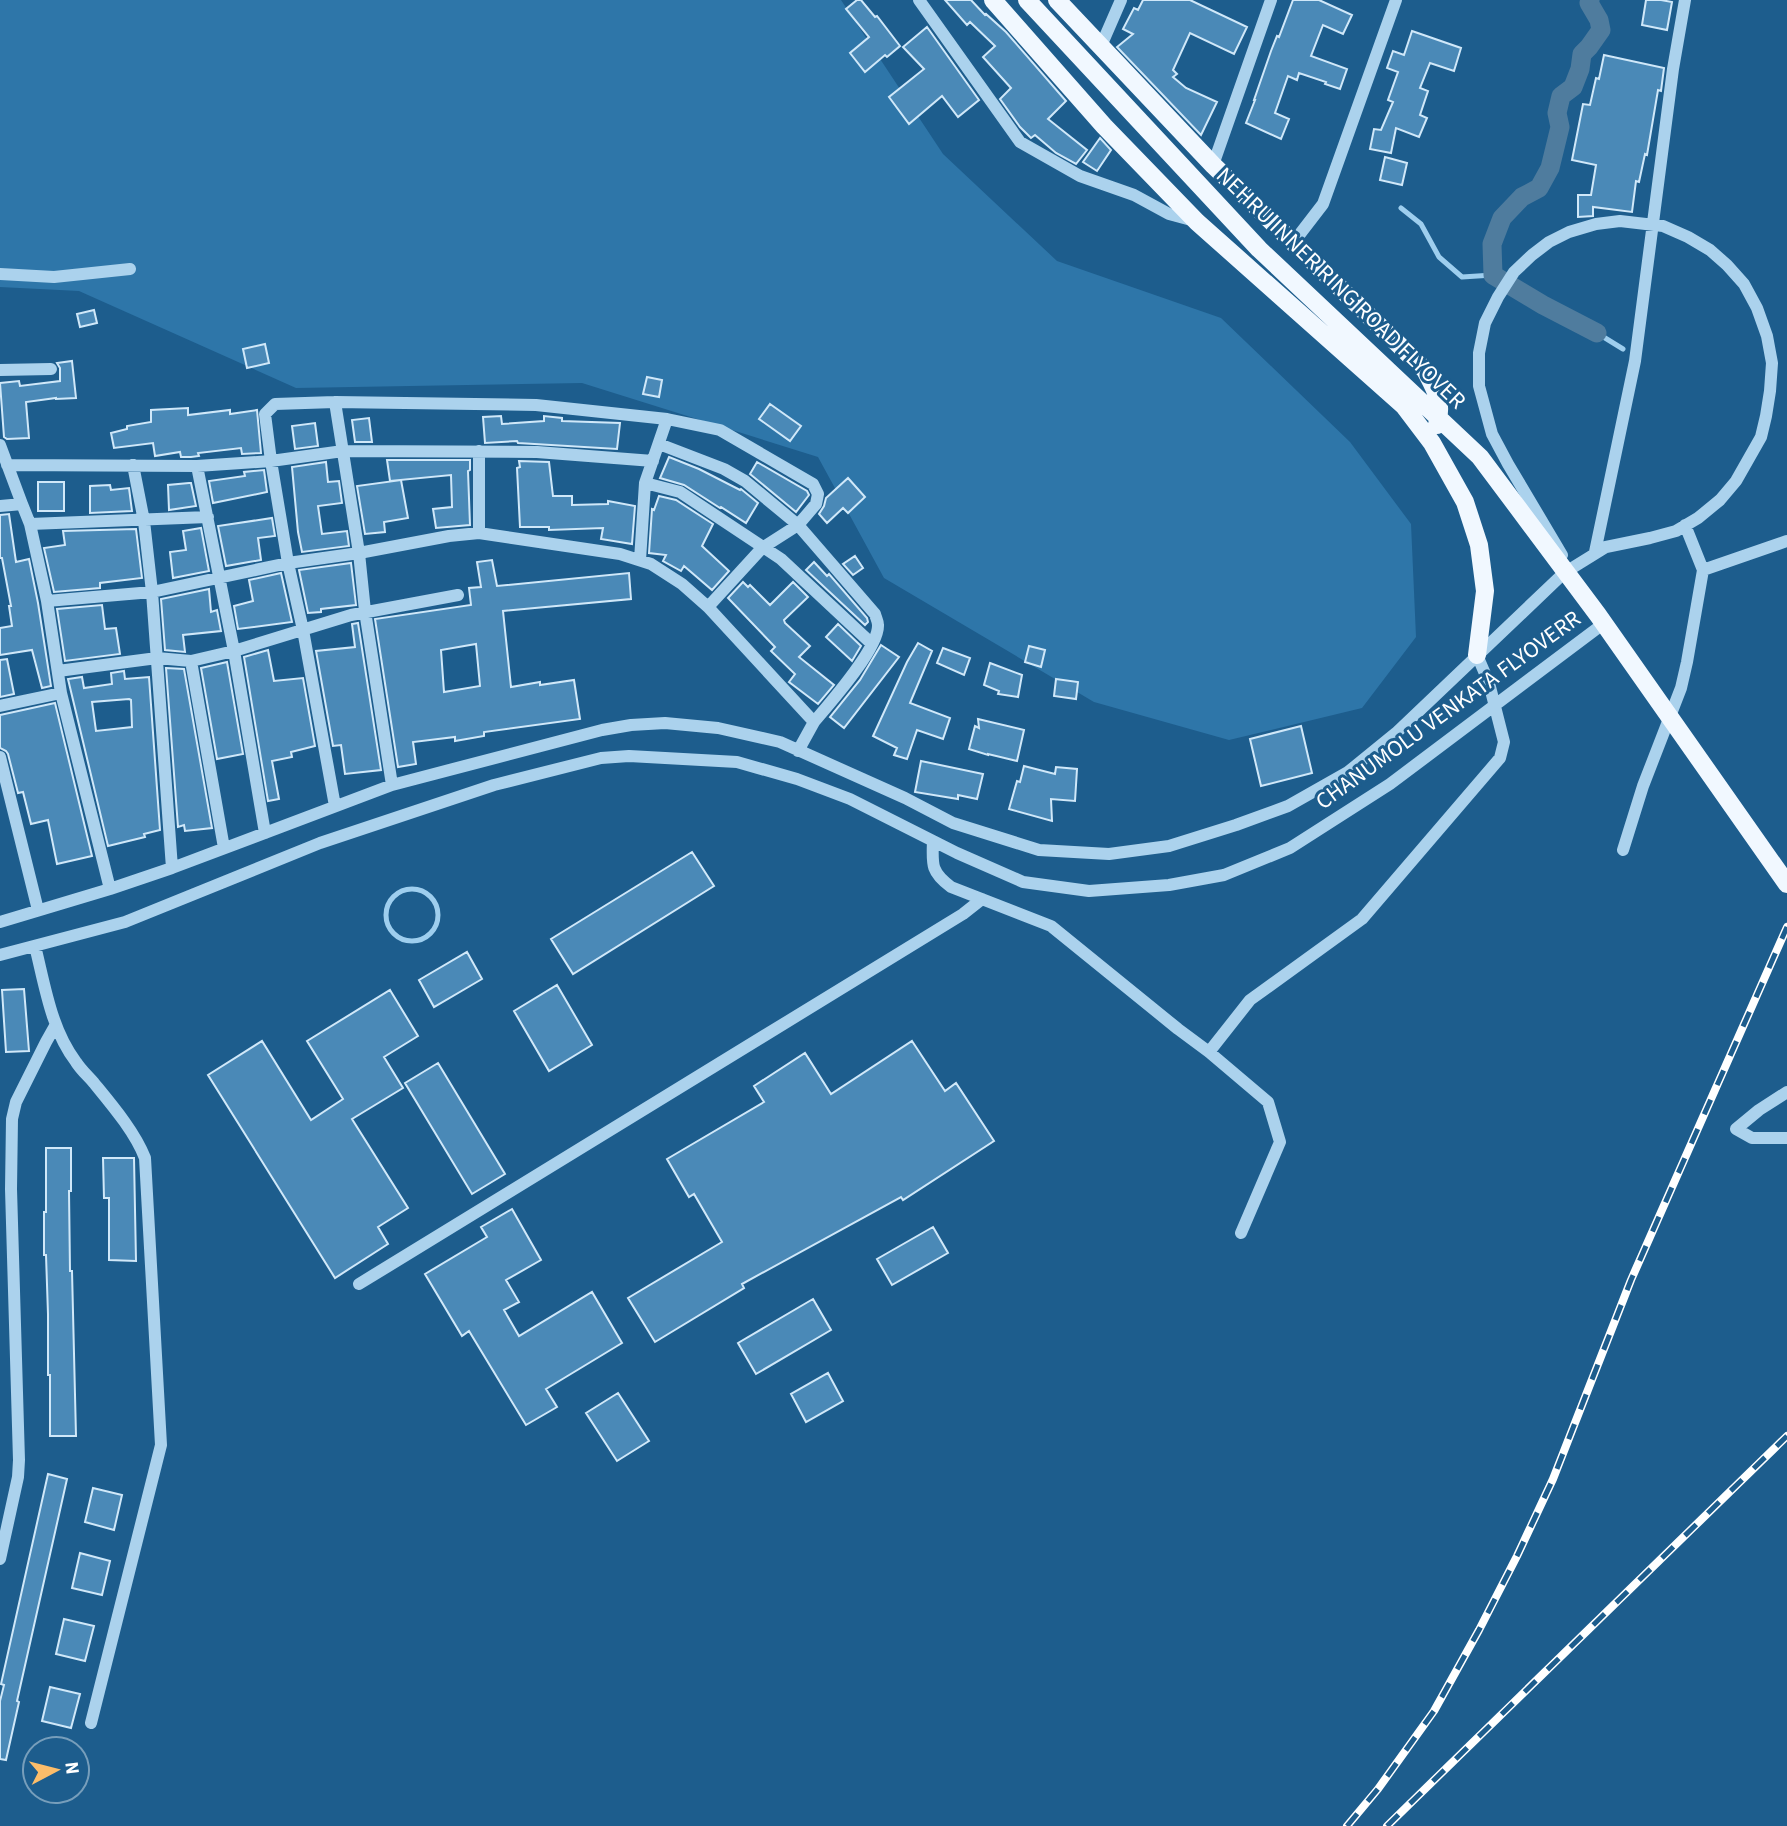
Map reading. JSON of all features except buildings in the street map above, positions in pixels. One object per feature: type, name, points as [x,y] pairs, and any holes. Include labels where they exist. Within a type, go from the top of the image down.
[{"type":"main road","points":[[993,0],[1104,126],[1197,222],[1404,406],[1432,443],[1465,502],[1479,545],[1485,591],[1477,655]]},
{"type":"main road","name":"NEHRU INNER RING ROAD FLYOVER","points":[[1027,0],[1259,249],[1480,457],[1600,620],[1787,884]]},
{"type":"main road","points":[[1057,0],[1213,165],[1425,370],[1439,397],[1439,417],[1432,443]]},
{"type":"street","points":[[919,0],[1020,142],[1080,176],[1134,195],[1169,214],[1197,222]]},
{"type":"street","points":[[1101,46],[1121,0]]},
{"type":"street","points":[[1213,165],[1271,0]]},
{"type":"street","points":[[1293,243],[1323,204],[1396,0]]},
{"type":"street","points":[[1595,552],[1635,361],[1673,69],[1685,0]]},
{"type":"street","points":[[0,922],[110,890],[173,868],[392,785],[602,730],[631,725],[665,723],[718,728],[780,742],[905,798],[953,823],[1039,850],[1109,854],[1169,846],[1288,806],[1348,772],[1396,733],[1564,573],[1595,552],[1606,547],[1676,531],[1720,500],[1737,481],[1761,437],[1770,391],[1772,363],[1767,336],[1757,309],[1744,284],[1710,250],[1663,226],[1620,221],[1596,224],[1559,237],[1532,255],[1514,272],[1498,297],[1485,323],[1479,353],[1479,386],[1492,433],[1508,464],[1600,620]]},
{"type":"street","points":[[0,274],[54,277],[131,269]]},
{"type":"street","points":[[0,370],[51,369]]},
{"type":"street","points":[[335,402],[392,785]]},
{"type":"street","points":[[335,806],[271,461],[265,414],[275,404],[335,402],[536,405],[667,419],[720,430],[813,484],[818,494],[816,505],[798,525],[762,548],[708,607]]},
{"type":"street","points":[[640,560],[645,483],[667,419]]},
{"type":"street","points":[[659,444],[724,469],[745,481],[798,525],[875,614],[877,634],[872,644],[849,681],[814,722],[798,751]]},
{"type":"street","points":[[0,445],[30,524],[47,601],[61,693],[110,890]]},
{"type":"street","points":[[7,465],[197,467],[343,451],[537,452],[653,461]]},
{"type":"street","points":[[479,451],[479,533]]},
{"type":"street","points":[[133,465],[144,521],[152,592],[173,868]]},
{"type":"street","points":[[197,467],[234,650],[265,833]]},
{"type":"street","points":[[645,483],[681,492],[781,559],[872,644]]},
{"type":"street","points":[[0,506],[22,504]]},
{"type":"street","points":[[30,524],[208,517]]},
{"type":"street","points":[[1623,850],[1643,786],[1681,688],[1687,662],[1703,570],[1685,526]]},
{"type":"street","points":[[47,601],[152,592],[288,563],[479,533],[620,554],[651,564],[682,584],[708,607],[814,722]]},
{"type":"street","points":[[1703,570],[1787,541]]},
{"type":"street","points":[[58,671],[157,658],[191,662],[365,611],[458,596]]},
{"type":"street","name":"CHANUMOLU VENKATA FLYOVERR","points":[[0,955],[125,922],[332,839],[494,785],[601,758],[629,756],[737,762],[797,779],[850,799],[957,853],[1023,882],[1089,891],[1168,885],[1224,875],[1290,848],[1390,784],[1600,620]]},
{"type":"street","points":[[1209,1052],[1251,1000],[1362,919],[1500,758],[1504,742],[1489,683],[1477,655]]},
{"type":"street","points":[[191,662],[224,848]]},
{"type":"street","points":[[0,706],[61,693]]},
{"type":"street","points":[[0,757],[38,910]]},
{"type":"street","points":[[933,841],[932,863],[938,877],[951,887],[1051,926],[1268,1102],[1280,1142],[1241,1233]]},
{"type":"street","points":[[359,1284],[951,922],[982,899]]},
{"type":"street","points":[[35,946],[55,1026],[76,1063],[94,1082],[139,1143],[145,1158],[161,1445],[91,1723]]},
{"type":"street","points":[[0,1559],[18,1477],[19,1460],[11,1189],[12,1119],[16,1102],[55,1026]]},
{"type":"street","points":[[1787,1092],[1736,1129],[1752,1138],[1787,1138]]},
{"type":"shaded area","points":[[0,0],[841,0],[943,154],[1057,261],[1221,318],[1350,442],[1411,524],[1416,637],[1362,708],[1229,740],[1094,702],[884,578],[818,457],[582,383],[296,388],[79,291],[0,287]]},
{"type":"waterway","points":[[1590,0],[1601,30],[1582,54],[1573,87],[1561,96],[1557,113],[1560,127],[1550,168],[1539,188],[1522,197],[1502,218],[1492,244],[1493,275],[1597,333]]},
{"type":"waterway","points":[[1401,208],[1421,224],[1439,257],[1462,277],[1493,275]]},
{"type":"waterway","points":[[1597,333],[1623,349]]},
{"type":"waterway","points":[[412,889],[422,891],[430,897],[436,905],[438,915],[436,925],[430,933],[422,939],[412,941],[402,939],[394,933],[388,925],[386,915],[388,905],[394,897],[402,891],[412,889]]},
{"type":"railway","points":[[1347,1826],[1378,1789],[1434,1711],[1517,1556],[1553,1479],[1631,1280],[1787,927]]},
{"type":"railway","points":[[1387,1826],[1787,1436]]}]
